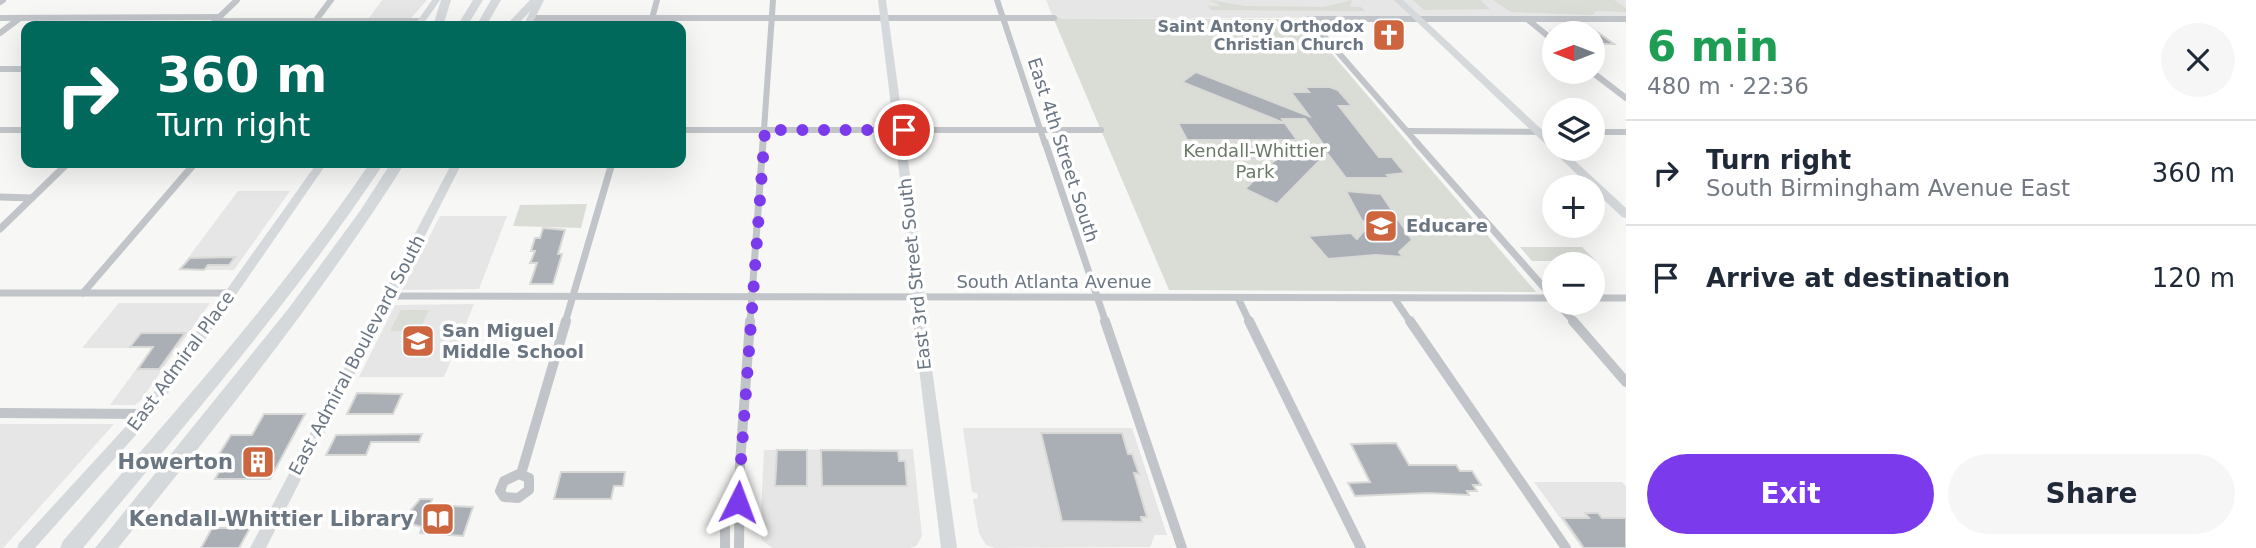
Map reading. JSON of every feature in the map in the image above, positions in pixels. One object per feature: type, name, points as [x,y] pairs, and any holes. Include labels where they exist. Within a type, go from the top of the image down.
[{"type":"highway","points":[[440,21],[446,0]]},
{"type":"highway","points":[[465,21],[478,0]]},
{"type":"highway","points":[[484,21],[496,0]]},
{"type":"highway","points":[[515,21],[538,0]]},
{"type":"highway","points":[[70,548],[274,307],[374,168]]},
{"type":"highway","points":[[105,548],[310,293],[347,243],[395,168]]},
{"type":"street","points":[[217,19],[237,0]]},
{"type":"street","points":[[315,21],[331,0]]},
{"type":"street","points":[[421,21],[436,0]]},
{"type":"street","points":[[529,21],[538,0]]},
{"type":"street","points":[[651,21],[657,0]]},
{"type":"street","points":[[739,548],[741,524],[738,502],[773,0]]},
{"type":"street","name":"East 3rd Street South","points":[[882,0],[918,277],[918,298],[949,548]]},
{"type":"street","name":"East 4th Street South","points":[[997,0],[1182,548]]},
{"type":"street","points":[[1398,0],[1542,136]]},
{"type":"street","points":[[0,18],[255,21]]},
{"type":"street","points":[[0,33],[21,18]]},
{"type":"street","points":[[560,21],[652,18],[1055,18]]},
{"type":"street","points":[[1542,285],[1309,19],[1626,19]]},
{"type":"street","points":[[1527,19],[1542,31]]},
{"type":"street","points":[[0,69],[21,69]]},
{"type":"street","points":[[1605,82],[1626,99]]},
{"type":"street","points":[[0,130],[21,130]]},
{"type":"street","points":[[686,130],[1101,130]]},
{"type":"street","points":[[1408,131],[1542,132]]},
{"type":"street","points":[[1605,132],[1626,132]]},
{"type":"street","points":[[1569,161],[1626,214]]},
{"type":"street","points":[[0,229],[63,168]]},
{"type":"street","points":[[83,293],[191,168]]},
{"type":"street","name":"East Admiral Place","points":[[25,548],[146,414],[318,168]]},
{"type":"street","name":"East Admiral Boulevard South","points":[[257,548],[454,168]]},
{"type":"street","points":[[521,474],[611,168]]},
{"type":"street","points":[[0,197],[32,198]]},
{"type":"street","points":[[0,293],[231,293]]},
{"type":"street","name":"South Atlanta Avenue","points":[[386,296],[1542,300]]},
{"type":"street","points":[[1238,298],[1361,548]]},
{"type":"street","points":[[1394,298],[1566,548]]},
{"type":"street","points":[[1605,298],[1626,298]]},
{"type":"street","points":[[1568,315],[1626,382]]},
{"type":"street","points":[[0,413],[146,414]]},
{"type":"street","points":[[725,548],[725,523],[738,502]]},
{"type":"shaded area","points":[[382,0],[427,0],[411,18],[369,18]]},
{"type":"shaded area","points":[[1046,0],[1626,0],[1626,16],[1063,19],[1052,15]]},
{"type":"shaded area","points":[[238,191],[290,191],[234,270],[179,270]]},
{"type":"shaded area","points":[[440,216],[507,216],[479,289],[402,290]]},
{"type":"shaded area","points":[[119,303],[210,303],[178,348],[82,348]]},
{"type":"shaded area","name":"San Miguel Middle School","points":[[474,304],[444,377],[359,377],[395,305]]},
{"type":"shaded area","points":[[148,353],[174,353],[135,405],[110,405]]},
{"type":"shaded area","points":[[0,424],[114,424],[3,548],[0,548]]},
{"type":"shaded area","points":[[963,428],[1132,428],[1167,535],[1155,535],[1150,547],[995,548],[986,545],[979,533],[973,499],[978,498],[977,493],[972,492]]},
{"type":"shaded area","points":[[913,449],[922,536],[916,546],[772,548],[762,540],[760,534],[764,450]]},
{"type":"shaded area","points":[[1534,482],[1622,482],[1626,487],[1626,548],[1582,548]]},
{"type":"green space","points":[[1210,0],[1245,6],[1324,7],[1352,0],[1350,7],[1361,7],[1365,11],[1211,10],[1208,6],[1221,6]]},
{"type":"green space","points":[[1413,0],[1480,0],[1490,9],[1424,10]]},
{"type":"green space","points":[[1493,0],[1614,0],[1626,8],[1626,12],[1596,11],[1593,15],[1511,12]]},
{"type":"green space","name":"Kendall-Whittier Park","points":[[1052,15],[1063,19],[1302,19],[1536,292],[1169,290]]},
{"type":"green space","points":[[587,204],[581,228],[513,226],[520,205]]},
{"type":"green space","points":[[1520,247],[1582,247],[1587,252],[1542,252],[1542,261],[1532,261]]},
{"type":"green space","points":[[401,310],[429,310],[419,331],[390,331]]},
{"type":"building","points":[[1196,72],[1309,116],[1291,92],[1309,92],[1305,87],[1330,87],[1338,90],[1352,106],[1339,106],[1379,157],[1392,157],[1405,173],[1387,175],[1390,178],[1346,178],[1327,153],[1277,204],[1245,189],[1296,140],[1187,140],[1178,123],[1284,123],[1182,82]],"holes":[[[1282,119],[1305,119],[1323,144],[1300,144]]]},
{"type":"building","name":"Educare","points":[[1346,191],[1381,194],[1412,240],[1399,252],[1403,257],[1376,255],[1328,259],[1308,236],[1351,233],[1357,239],[1371,222],[1362,221]]},
{"type":"building","points":[[543,228],[565,230],[558,254],[562,254],[553,284],[530,284],[537,263],[530,263],[535,251],[531,251],[535,238],[540,238]]},
{"type":"building","points":[[235,257],[229,265],[208,265],[204,270],[180,269],[190,258]]},
{"type":"building","points":[[141,333],[185,333],[159,369],[138,369],[153,347],[130,347]]},
{"type":"building","points":[[357,393],[402,394],[393,414],[347,414]]},
{"type":"building","name":"Howerton","points":[[264,414],[305,414],[270,479],[215,479],[228,456],[218,456],[231,435],[252,435]]},
{"type":"building","points":[[1041,433],[1122,433],[1128,454],[1132,454],[1139,474],[1134,473],[1147,517],[1141,517],[1142,522],[1062,521]]},
{"type":"building","points":[[422,434],[419,442],[371,442],[366,455],[326,455],[336,435]]},
{"type":"building","points":[[1396,443],[1409,465],[1456,465],[1460,471],[1472,471],[1481,485],[1473,485],[1477,491],[1467,491],[1469,495],[1428,493],[1355,496],[1348,483],[1370,482],[1351,444]]},
{"type":"building","points":[[777,450],[807,450],[807,486],[775,486]]},
{"type":"building","points":[[821,450],[898,451],[899,461],[905,461],[907,486],[822,486]]},
{"type":"building","points":[[561,472],[625,472],[623,486],[614,486],[611,499],[554,499]]},
{"type":"building","name":"Kendall-Whittier Library","points":[[420,499],[432,499],[430,505],[473,507],[463,536],[420,533],[422,527],[408,523],[411,510]]},
{"type":"building","points":[[1585,513],[1598,513],[1602,518],[1626,518],[1626,548],[1584,548],[1563,518],[1589,518]]},
{"type":"building","points":[[212,528],[250,528],[239,548],[201,548]]},
{"type":"place","name":"Saint Antony Orthodox Christian Church","points":[[1389,35]]},
{"type":"place","name":"Educare","points":[[1381,226]]},
{"type":"place","name":"San Miguel Middle School","points":[[418,341]]},
{"type":"place","name":"Howerton","points":[[258,462]]},
{"type":"place","name":"Kendall-Whittier Library","points":[[438,519]]},
{"type":"route","points":[[738,502],[765,130],[904,130]]}]
